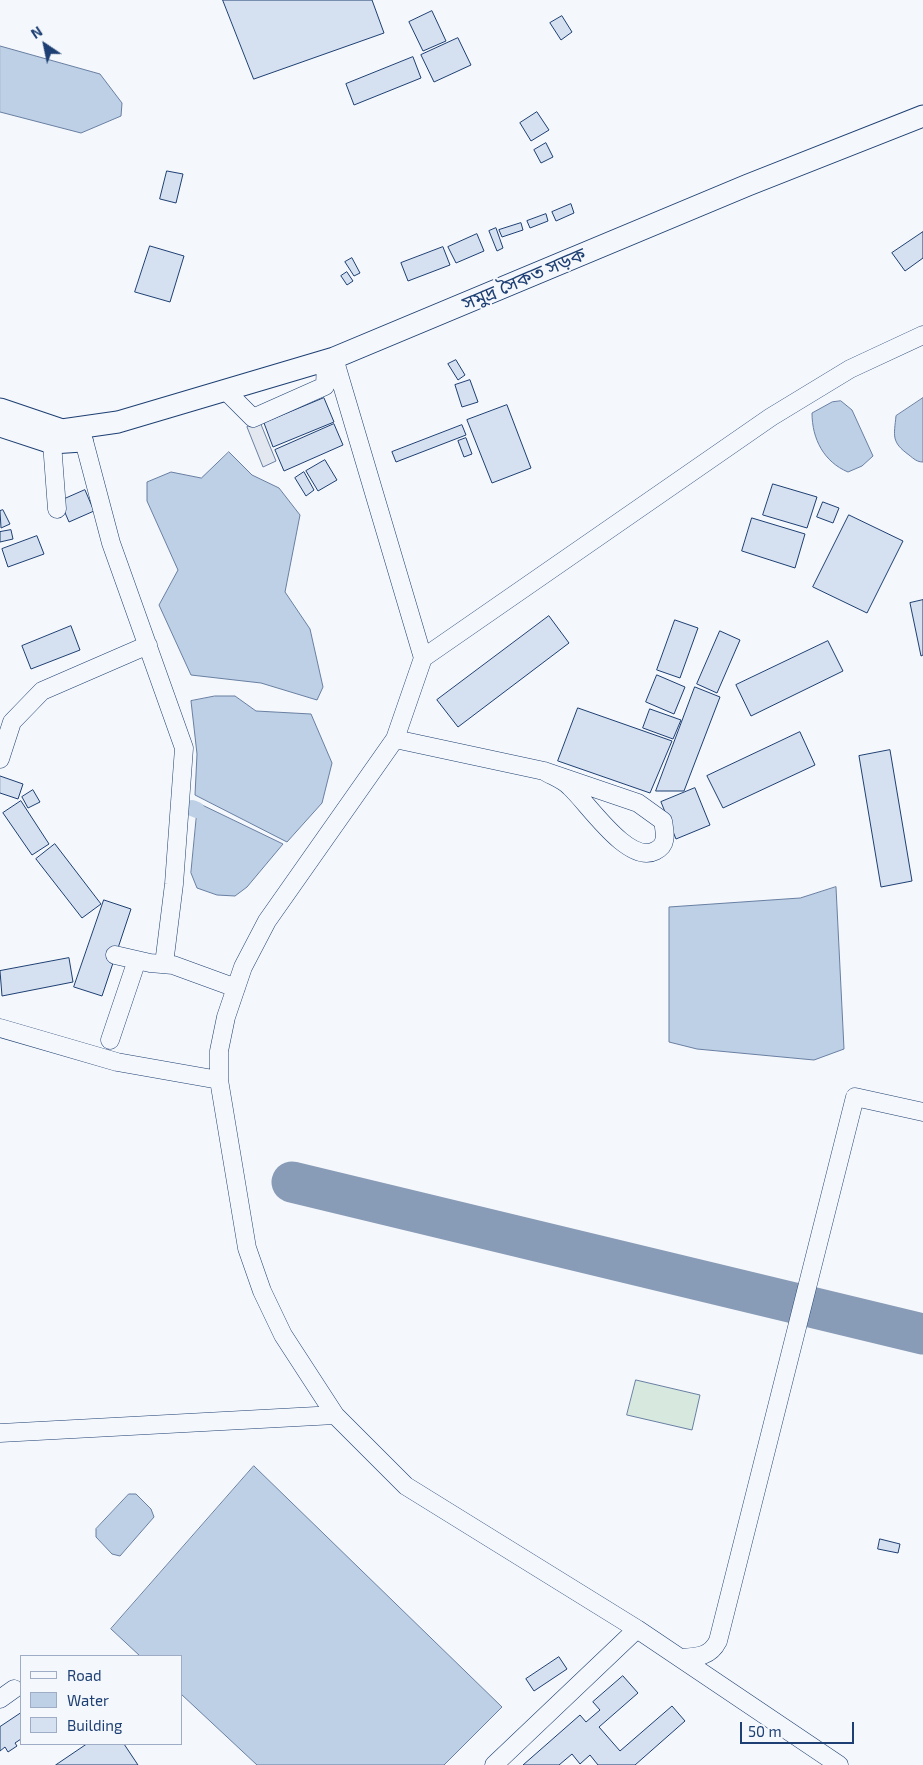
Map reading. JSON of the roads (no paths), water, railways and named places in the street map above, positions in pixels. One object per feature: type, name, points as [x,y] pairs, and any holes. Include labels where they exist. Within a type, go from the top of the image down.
[{"type":"main road","name":"সমুদ্র সৈকত সড়ক","points":[[0,408],[62,430],[118,422],[330,359],[748,185],[923,116]]},
{"type":"main road","name":"সমুদ্র সৈকত সড়ক","points":[[0,426],[52,443],[84,441],[118,422]]},
{"type":"street","points":[[839,1765],[637,1629],[406,1486],[335,1416],[284,1335],[262,1291],[247,1248],[219,1080],[219,1051],[226,1017],[243,967],[267,921],[395,739],[424,658],[771,417],[850,370],[923,335]]},
{"type":"street","points":[[225,390],[253,418],[325,386],[330,359]]},
{"type":"street","points":[[330,359],[424,658]]},
{"type":"street","points":[[84,441],[111,542],[184,748],[174,884],[164,964]]},
{"type":"street","points":[[52,443],[57,509]]},
{"type":"street","points":[[0,758],[12,722],[42,691],[148,645]]},
{"type":"street","points":[[395,739],[459,751],[544,772],[638,803],[663,821],[666,837],[660,849],[651,853],[642,853],[626,843],[603,825],[569,785],[544,772]]},
{"type":"street","points":[[116,955],[173,965],[236,988]]},
{"type":"street","points":[[110,1040],[137,960]]},
{"type":"street","points":[[0,1028],[117,1062],[219,1080]]},
{"type":"street","points":[[680,1658],[704,1656],[714,1648],[718,1641],[854,1097],[923,1112]]},
{"type":"street","points":[[0,1433],[335,1416]]},
{"type":"street","points":[[494,1765],[637,1629]]},
{"type":"street","points":[[0,1699],[14,1689]]},
{"type":"water","points":[[0,46],[100,74],[122,103],[121,116],[81,133],[0,112]]},
{"type":"water","points":[[923,398],[923,462],[916,460],[903,450],[896,442],[894,434],[896,416]]},
{"type":"water","points":[[841,401],[852,410],[873,456],[862,466],[848,472],[832,462],[821,448],[814,432],[812,413],[832,402]]},
{"type":"water","points":[[229,452],[252,475],[279,488],[300,515],[285,592],[310,629],[323,687],[317,700],[261,683],[191,675],[159,605],[178,570],[147,501],[147,482],[171,472],[201,478]]},
{"type":"water","points":[[215,696],[235,696],[256,711],[311,714],[332,763],[322,803],[287,842],[195,795],[197,754],[191,701]]},
{"type":"water","points":[[198,803],[283,844],[247,887],[235,896],[217,895],[197,888],[191,873]]},
{"type":"water","points":[[836,887],[844,1049],[814,1060],[697,1049],[669,1042],[669,907],[800,898]]},
{"type":"water","points":[[254,1466],[502,1707],[444,1765],[257,1765],[182,1695],[182,1655],[139,1655],[111,1629]]},
{"type":"water","points":[[129,1494],[136,1494],[151,1509],[154,1517],[120,1556],[112,1554],[96,1537],[96,1529]]},
{"type":"waterway","points":[[192,808],[197,810]]}]
